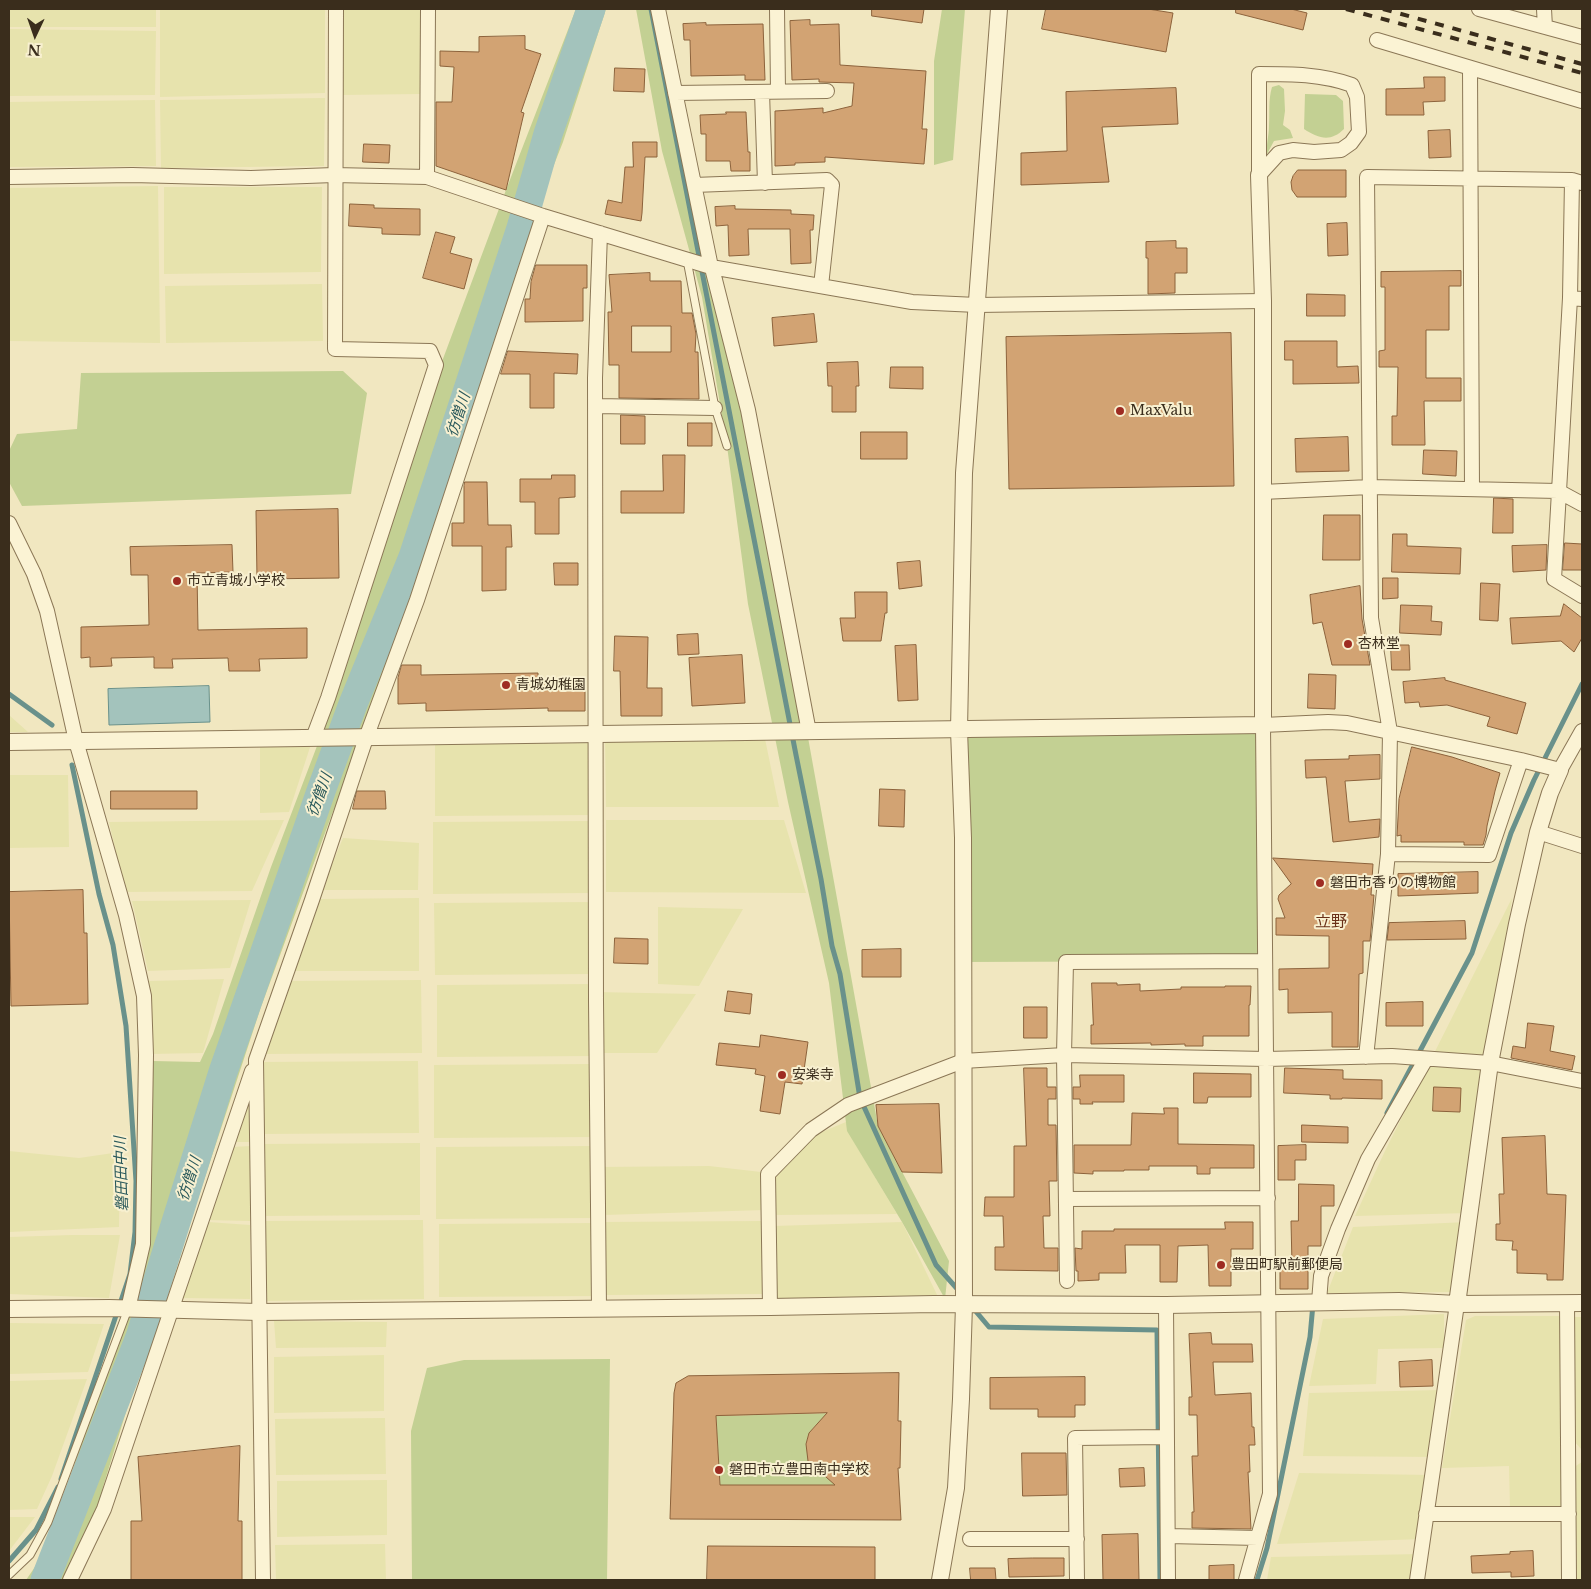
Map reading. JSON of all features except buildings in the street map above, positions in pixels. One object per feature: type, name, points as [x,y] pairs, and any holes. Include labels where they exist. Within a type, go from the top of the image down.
[{"type":"street","points":[[312,738],[328,698],[436,365],[430,351],[335,350],[334,175],[336,9]]},
{"type":"street","points":[[427,177],[428,9]]},
{"type":"street","points":[[658,9],[711,268],[748,410],[809,732]]},
{"type":"street","points":[[777,9],[778,91]]},
{"type":"street","points":[[940,1580],[956,1488],[964,1305],[963,838],[959,730],[964,472],[999,9]]},
{"type":"street","points":[[1479,9],[1582,37]]},
{"type":"street","points":[[1544,9],[1545,27]]},
{"type":"street","points":[[1377,40],[1582,101]]},
{"type":"street","points":[[1470,68],[1472,489]]},
{"type":"street","points":[[1246,1580],[1270,1494],[1263,725],[1263,302],[1260,175],[1259,74],[1313,75],[1352,85],[1357,97],[1359,132],[1351,143],[1341,150],[1314,152],[1293,150],[1279,153],[1260,175]]},
{"type":"street","points":[[675,93],[827,91]]},
{"type":"street","points":[[762,92],[765,183]]},
{"type":"street","points":[[9,177],[132,175],[251,178],[334,175],[427,177],[543,216],[711,268],[912,302],[977,305],[1263,302]]},
{"type":"street","points":[[1366,1057],[1388,854],[1390,732],[1371,618],[1367,178],[1577,181],[1576,298],[1558,491],[1554,580],[1582,596]]},
{"type":"street","points":[[694,185],[827,180],[832,184],[821,286]]},
{"type":"street","points":[[70,1580],[104,1508],[170,1309],[312,900],[366,738],[417,600],[543,216]]},
{"type":"street","points":[[599,1308],[596,1001],[596,406],[597,289],[600,233]]},
{"type":"street","points":[[596,406],[715,408]]},
{"type":"street","points":[[1262,492],[1370,486],[1558,491],[1582,504]]},
{"type":"street","points":[[9,523],[34,574],[46,611],[76,741],[126,915],[144,996],[146,1055],[143,1244],[128,1309]]},
{"type":"street","points":[[9,742],[959,730],[1263,725],[1328,722],[1347,723],[1560,770]]},
{"type":"street","points":[[1416,1580],[1490,1064],[1517,924],[1538,832],[1550,793],[1560,770],[1582,731]]},
{"type":"street","points":[[1388,854],[1489,855],[1521,760]]},
{"type":"street","points":[[1538,832],[1582,846]]},
{"type":"street","points":[[1067,1281],[1064,1056],[1066,962],[1265,961]]},
{"type":"street","points":[[770,1308],[768,1174],[811,1130],[848,1105],[963,1061],[1064,1056],[1266,1059],[1392,1056],[1490,1064],[1582,1081]]},
{"type":"street","points":[[1319,1302],[1321,1276],[1338,1229],[1368,1159],[1426,1059]]},
{"type":"street","points":[[256,1060],[262,1580]]},
{"type":"street","points":[[1066,1199],[1268,1198]]},
{"type":"street","points":[[9,1309],[170,1309],[259,1312],[770,1308],[934,1304],[1166,1305],[1398,1301],[1457,1304],[1574,1303],[1575,1455],[1569,1514],[1569,1580]]},
{"type":"street","points":[[1166,1305],[1168,1580]]},
{"type":"street","points":[[1077,1580],[1076,1438],[1167,1437]]},
{"type":"street","points":[[1426,1514],[1569,1514]]},
{"type":"street","points":[[1168,1536],[1258,1538]]},
{"type":"street","points":[[970,1539],[1077,1539]]},
{"type":"lane","points":[[689,260],[715,408],[727,446]]},
{"type":"lane","points":[[9,1575],[30,1555],[48,1522],[128,1309]]},
{"type":"shaded area","points":[[9,9],[156,9],[156,27],[9,27]]},
{"type":"shaded area","points":[[160,9],[325,9],[325,93],[160,97]]},
{"type":"shaded area","points":[[341,9],[421,9],[420,94],[342,95]]},
{"type":"shaded area","points":[[9,29],[156,31],[155,95],[9,96]]},
{"type":"shaded area","points":[[325,98],[324,166],[161,168],[160,100]]},
{"type":"shaded area","points":[[155,100],[156,166],[9,167],[9,102]]},
{"type":"shaded area","points":[[158,186],[160,343],[9,341],[9,188]]},
{"type":"shaded area","points":[[164,187],[322,187],[321,272],[164,274]]},
{"type":"shaded area","points":[[322,284],[323,341],[166,343],[165,286]]},
{"type":"shaded area","points":[[9,715],[28,732],[9,732]]},
{"type":"shaded area","points":[[764,734],[779,807],[606,807],[605,735]]},
{"type":"shaded area","points":[[313,738],[289,812],[260,813],[260,740]]},
{"type":"shaded area","points":[[594,743],[594,815],[435,816],[435,744]]},
{"type":"shaded area","points":[[9,775],[68,775],[69,847],[9,848]]},
{"type":"shaded area","points":[[284,820],[252,891],[125,892],[109,822]]},
{"type":"shaded area","points":[[606,820],[784,820],[806,893],[606,892]]},
{"type":"shaded area","points":[[592,821],[592,893],[433,894],[433,822]]},
{"type":"shaded area","points":[[343,838],[419,843],[418,890],[321,890]]},
{"type":"shaded area","points":[[419,898],[419,971],[294,971],[318,899]]},
{"type":"shaded area","points":[[1512,898],[1469,1213],[1355,1216],[1385,1151]]},
{"type":"shaded area","points":[[251,900],[230,968],[148,971],[132,901]]},
{"type":"shaded area","points":[[594,902],[594,974],[435,975],[434,903]]},
{"type":"shaded area","points":[[658,907],[743,909],[699,986],[658,984]]},
{"type":"shaded area","points":[[144,979],[150,981],[224,979],[203,1053],[150,1054]]},
{"type":"shaded area","points":[[421,980],[422,1053],[262,1054],[291,981]]},
{"type":"shaded area","points":[[596,984],[596,992],[696,994],[657,1053],[597,1053],[596,1056],[437,1057],[437,985]]},
{"type":"shaded area","points":[[418,1061],[419,1133],[260,1134],[259,1062]]},
{"type":"shaded area","points":[[593,1064],[594,1137],[434,1138],[434,1065]]},
{"type":"shaded area","points":[[252,1092],[252,1142],[233,1142]]},
{"type":"shaded area","points":[[846,1122],[854,1142],[897,1214],[773,1215],[768,1174],[800,1141]]},
{"type":"shaded area","points":[[420,1143],[420,1215],[261,1216],[261,1144]]},
{"type":"shaded area","points":[[251,1146],[250,1221],[206,1220],[232,1147]]},
{"type":"shaded area","points":[[595,1146],[595,1218],[436,1219],[436,1147]]},
{"type":"shaded area","points":[[9,1151],[79,1158],[120,1152],[119,1227],[9,1232]]},
{"type":"shaded area","points":[[709,1166],[761,1172],[764,1210],[604,1215],[598,1167]]},
{"type":"shaded area","points":[[423,1220],[424,1299],[266,1301],[264,1221]]},
{"type":"shaded area","points":[[763,1221],[763,1294],[604,1295],[604,1222]]},
{"type":"shaded area","points":[[208,1222],[250,1225],[250,1299],[183,1298]]},
{"type":"shaded area","points":[[902,1222],[940,1301],[775,1298],[774,1226]]},
{"type":"shaded area","points":[[1468,1222],[1459,1292],[1327,1293],[1353,1227]]},
{"type":"shaded area","points":[[598,1223],[598,1296],[439,1297],[439,1224]]},
{"type":"shaded area","points":[[120,1235],[109,1298],[9,1294],[9,1237]]},
{"type":"shaded area","points":[[1444,1314],[1444,1348],[1378,1349],[1376,1384],[1309,1386],[1323,1319]]},
{"type":"shaded area","points":[[1475,1316],[1560,1316],[1563,1506],[1510,1508],[1509,1466],[1442,1468],[1466,1320]]},
{"type":"shaded area","points":[[1575,1317],[1582,1317],[1582,1450],[1574,1441]]},
{"type":"shaded area","points":[[274,1321],[387,1322],[386,1347],[276,1348]]},
{"type":"shaded area","points":[[9,1323],[104,1324],[88,1372],[9,1374]]},
{"type":"shaded area","points":[[384,1355],[384,1411],[274,1413],[274,1357]]},
{"type":"shaded area","points":[[87,1379],[52,1476],[37,1509],[9,1510],[9,1381]]},
{"type":"shaded area","points":[[1440,1390],[1440,1457],[1303,1456],[1309,1393]]},
{"type":"shaded area","points":[[385,1418],[386,1474],[276,1475],[275,1419]]},
{"type":"shaded area","points":[[1582,1462],[1582,1580],[1577,1580],[1574,1467]]},
{"type":"shaded area","points":[[1299,1473],[1432,1475],[1423,1539],[1277,1544]]},
{"type":"shaded area","points":[[387,1480],[387,1535],[277,1537],[277,1481]]},
{"type":"shaded area","points":[[9,1517],[35,1517],[9,1551]]},
{"type":"shaded area","points":[[385,1544],[386,1580],[276,1580],[275,1545]]},
{"type":"shaded area","points":[[1420,1554],[1417,1580],[1267,1580],[1271,1557]]},
{"type":"green space","points":[[576,9],[606,9],[563,142],[532,220],[522,280],[390,675],[332,814],[261,1007],[156,1326],[130,1399],[103,1487],[97,1523],[67,1580],[26,1580],[48,1548],[98,1390],[128,1309],[143,1244],[153,1061],[200,1062],[213,1034],[271,867],[336,696],[400,474]]},
{"type":"green space","points":[[636,9],[665,9],[780,582],[878,1126],[949,1261],[945,1299],[902,1222],[847,1131],[829,983],[788,802],[748,604],[727,446],[702,297],[662,151]]},
{"type":"green space","points":[[942,9],[965,9],[953,160],[934,165],[934,61]]},
{"type":"green space","points":[[1279,85],[1284,89],[1285,111],[1283,125],[1290,130],[1293,138],[1274,141],[1267,154],[1271,92],[1272,87]]},
{"type":"green space","points":[[1305,94],[1336,95],[1343,101],[1344,129],[1334,136],[1325,138],[1304,129]]},
{"type":"green space","points":[[343,371],[367,393],[351,494],[22,506],[9,482],[9,451],[17,434],[77,429],[81,373]]},
{"type":"green space","points":[[1263,725],[1265,961],[963,962],[959,730]]},
{"type":"green space","points":[[610,1359],[607,1580],[412,1580],[411,1431],[427,1368],[464,1360]]},
{"type":"green space","points":[[837,1413],[821,1421],[814,1428],[806,1444],[836,1485],[720,1485],[716,1416]]},
{"type":"water","points":[[209,686],[210,722],[109,725],[108,689]]},
{"type":"waterway","name":"彷僧川","points":[[45,1580],[140,1337],[223,1072],[321,791],[353,704],[413,557],[521,228],[548,134],[591,9]]},
{"type":"waterway","points":[[651,9],[821,879],[832,946],[840,974],[860,1098],[936,1265],[960,1292]]},
{"type":"waterway","points":[[1387,1113],[1472,953],[1511,833],[1534,780],[1582,684]]},
{"type":"waterway","name":"磐田田中川","points":[[9,694],[52,725]]},
{"type":"waterway","name":"磐田田中川","points":[[61,1479],[130,1274],[135,1232],[136,1181],[126,1026],[113,945],[99,894],[72,765]]},
{"type":"waterway","points":[[1257,1580],[1267,1548],[1310,1337],[1313,1304]]},
{"type":"waterway","points":[[973,1308],[989,1327],[1157,1330],[1160,1580]]},
{"type":"waterway","name":"磐田田中川","points":[[9,1561],[36,1530],[58,1487]]},
{"type":"railway","points":[[1346,9],[1582,73]]},
{"type":"railway","points":[[1383,9],[1582,64]]},
{"type":"place","name":"MaxValu","points":[[1120,411]]},
{"type":"place","name":"市立青城小学校","points":[[177,581]]},
{"type":"place","name":"杏林堂","points":[[1348,644]]},
{"type":"place","name":"青城幼稚園","points":[[506,685]]},
{"type":"place","name":"磐田市香りの博物館","points":[[1320,883]]},
{"type":"place","name":"安楽寺","points":[[782,1075]]},
{"type":"place","name":"豊田町駅前郵便局","points":[[1221,1265]]},
{"type":"place","name":"磐田市立豊田南中学校","points":[[719,1470]]},
{"type":"district","name":"立野","points":[[1331,922]]}]
